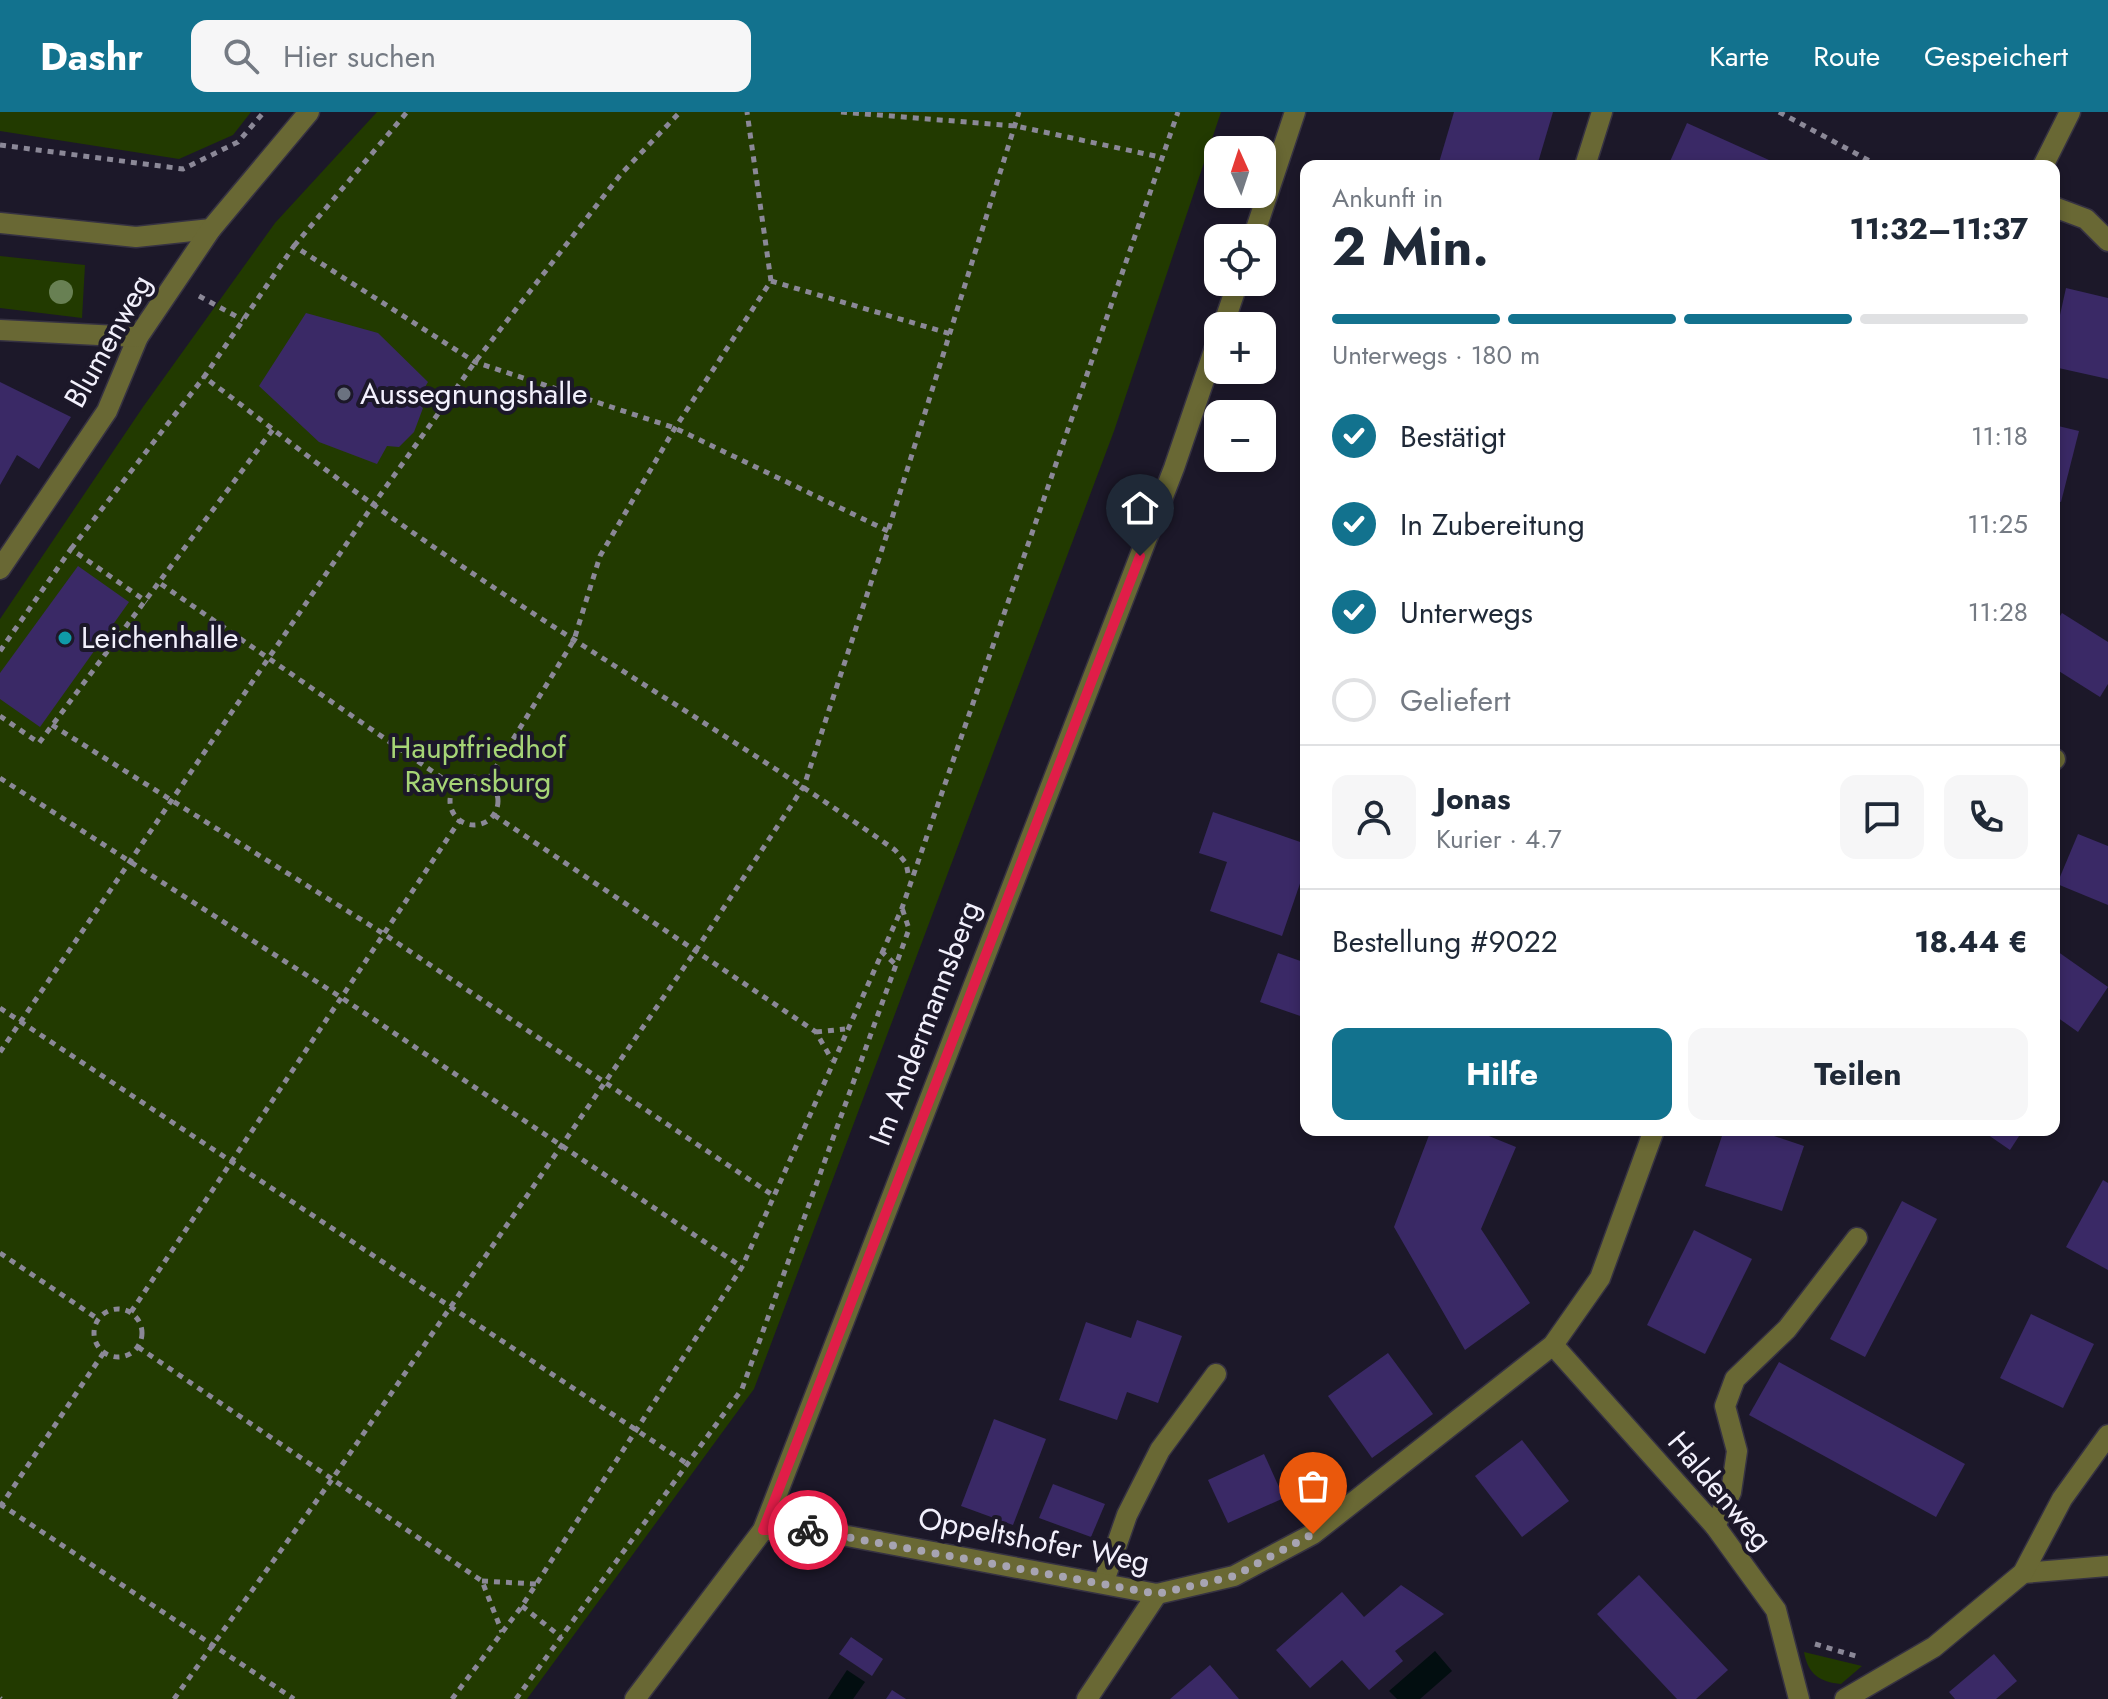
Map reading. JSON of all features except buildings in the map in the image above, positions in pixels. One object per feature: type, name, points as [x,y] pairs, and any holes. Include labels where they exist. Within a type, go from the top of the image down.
[{"type":"street","name":"Blumenweg","points":[[0,569],[107,411],[138,337],[176,279],[211,229],[309,112]]},
{"type":"street","points":[[1258,224],[1295,112]]},
{"type":"street","points":[[1587,160],[1602,112]]},
{"type":"street","points":[[2046,160],[2070,112]]},
{"type":"street","points":[[2060,209],[2086,219],[2108,241]]},
{"type":"street","points":[[0,223],[136,237],[211,229]]},
{"type":"street","points":[[0,330],[138,337]]},
{"type":"street","name":"Im Andermannsberg","points":[[635,1699],[763,1530],[1174,468],[1204,380]]},
{"type":"street","name":"Oppeltshofer Weg","points":[[763,1530],[815,1530],[1104,1581],[1157,1594],[1234,1576],[1313,1534],[1553,1345],[1600,1278],[1652,1136]]},
{"type":"street","points":[[1715,1526],[1731,1492],[1737,1451],[1725,1406],[1735,1379],[1787,1329],[1857,1238]]},
{"type":"street","name":"Haldenweg","points":[[1553,1345],[1715,1526],[1776,1610],[1799,1699]]},
{"type":"street","points":[[1104,1581],[1127,1515],[1160,1450],[1216,1374]]},
{"type":"street","points":[[1845,1699],[1934,1647],[2023,1573],[2062,1499],[2108,1435]]},
{"type":"street","points":[[2023,1573],[2108,1566]]},
{"type":"street","points":[[1087,1699],[1157,1594]]},
{"type":"path","points":[[0,145],[183,169],[238,142],[264,112]]},
{"type":"path","points":[[0,651],[71,549],[204,377],[294,246],[407,112]]},
{"type":"path","points":[[0,1052],[373,505],[475,362],[621,174],[680,112]]},
{"type":"path","points":[[488,780],[574,640],[600,556],[675,428],[771,281],[747,112]]},
{"type":"path","points":[[841,112],[1016,126],[1160,157]]},
{"type":"path","points":[[174,1699],[333,1478],[696,950],[804,786],[951,334],[1019,112]]},
{"type":"path","points":[[452,1699],[522,1606],[742,1267],[845,1029],[902,908],[909,879],[1178,112]]},
{"type":"path","points":[[1779,112],[1868,160]]},
{"type":"path","points":[[294,246],[475,362],[675,428],[888,531]]},
{"type":"path","points":[[176,279],[243,320]]},
{"type":"path","points":[[771,281],[951,334]]},
{"type":"path","points":[[204,377],[373,505],[574,640],[804,786],[895,850],[906,863],[909,879]]},
{"type":"path","points":[[0,716],[39,743],[161,584],[274,428]]},
{"type":"path","points":[[71,549],[147,602]]},
{"type":"path","points":[[161,584],[455,787]]},
{"type":"path","points":[[52,725],[384,934],[774,1196]]},
{"type":"path","points":[[471,776],[488,780],[499,798],[494,815],[480,824],[460,820],[451,808],[455,787],[471,776]]},
{"type":"path","points":[[0,778],[132,860],[342,998],[742,1267]]},
{"type":"path","points":[[494,815],[816,1032],[832,1060]]},
{"type":"path","points":[[131,1312],[460,820]]},
{"type":"path","points":[[516,1699],[742,1389],[909,929],[902,908]]},
{"type":"path","points":[[881,951],[896,965]]},
{"type":"path","points":[[0,1008],[452,1305],[634,1432],[686,1463]]},
{"type":"path","points":[[816,1032],[845,1029]]},
{"type":"path","points":[[0,1253],[98,1319]]},
{"type":"path","points":[[114,1308],[131,1312],[142,1330],[138,1347],[123,1357],[104,1352],[94,1340],[98,1319],[114,1308]]},
{"type":"path","points":[[138,1347],[482,1581],[536,1584]]},
{"type":"path","points":[[104,1352],[1,1505],[294,1699]]},
{"type":"path","points":[[482,1581],[502,1632]]},
{"type":"path","points":[[522,1606],[561,1637]]},
{"type":"path","points":[[1785,1645],[1812,1643],[1871,1660],[1883,1677]]},
{"type":"green space","points":[[0,112],[251,112],[233,135],[179,159],[0,131]]},
{"type":"green space","name":"Hauptfriedhof Ravensburg","points":[[377,112],[1221,112],[1213,136],[1204,136],[1204,163],[1114,431],[754,1389],[527,1699],[0,1699],[0,619],[143,407],[275,223]]},
{"type":"green space","points":[[0,256],[85,265],[82,318],[0,308]]},
{"type":"green space","points":[[1804,1652],[1862,1666],[1841,1684],[1833,1683],[1816,1676],[1808,1666]]},
{"type":"shaded area","points":[[1435,1651],[1452,1671],[1420,1699],[1397,1699],[1389,1691]]},
{"type":"shaded area","points":[[847,1670],[865,1682],[853,1699],[828,1699]]},
{"type":"way so far","points":[[808,1530],[1104,1581],[1157,1594],[1234,1576],[1313,1534]]},
{"type":"place","name":"Aussegnungshalle","points":[[344,394]]},
{"type":"place","name":"Leichenhalle","points":[[65,638]]},
{"type":"route","points":[[808,1530],[763,1530],[1140,556]]}]
